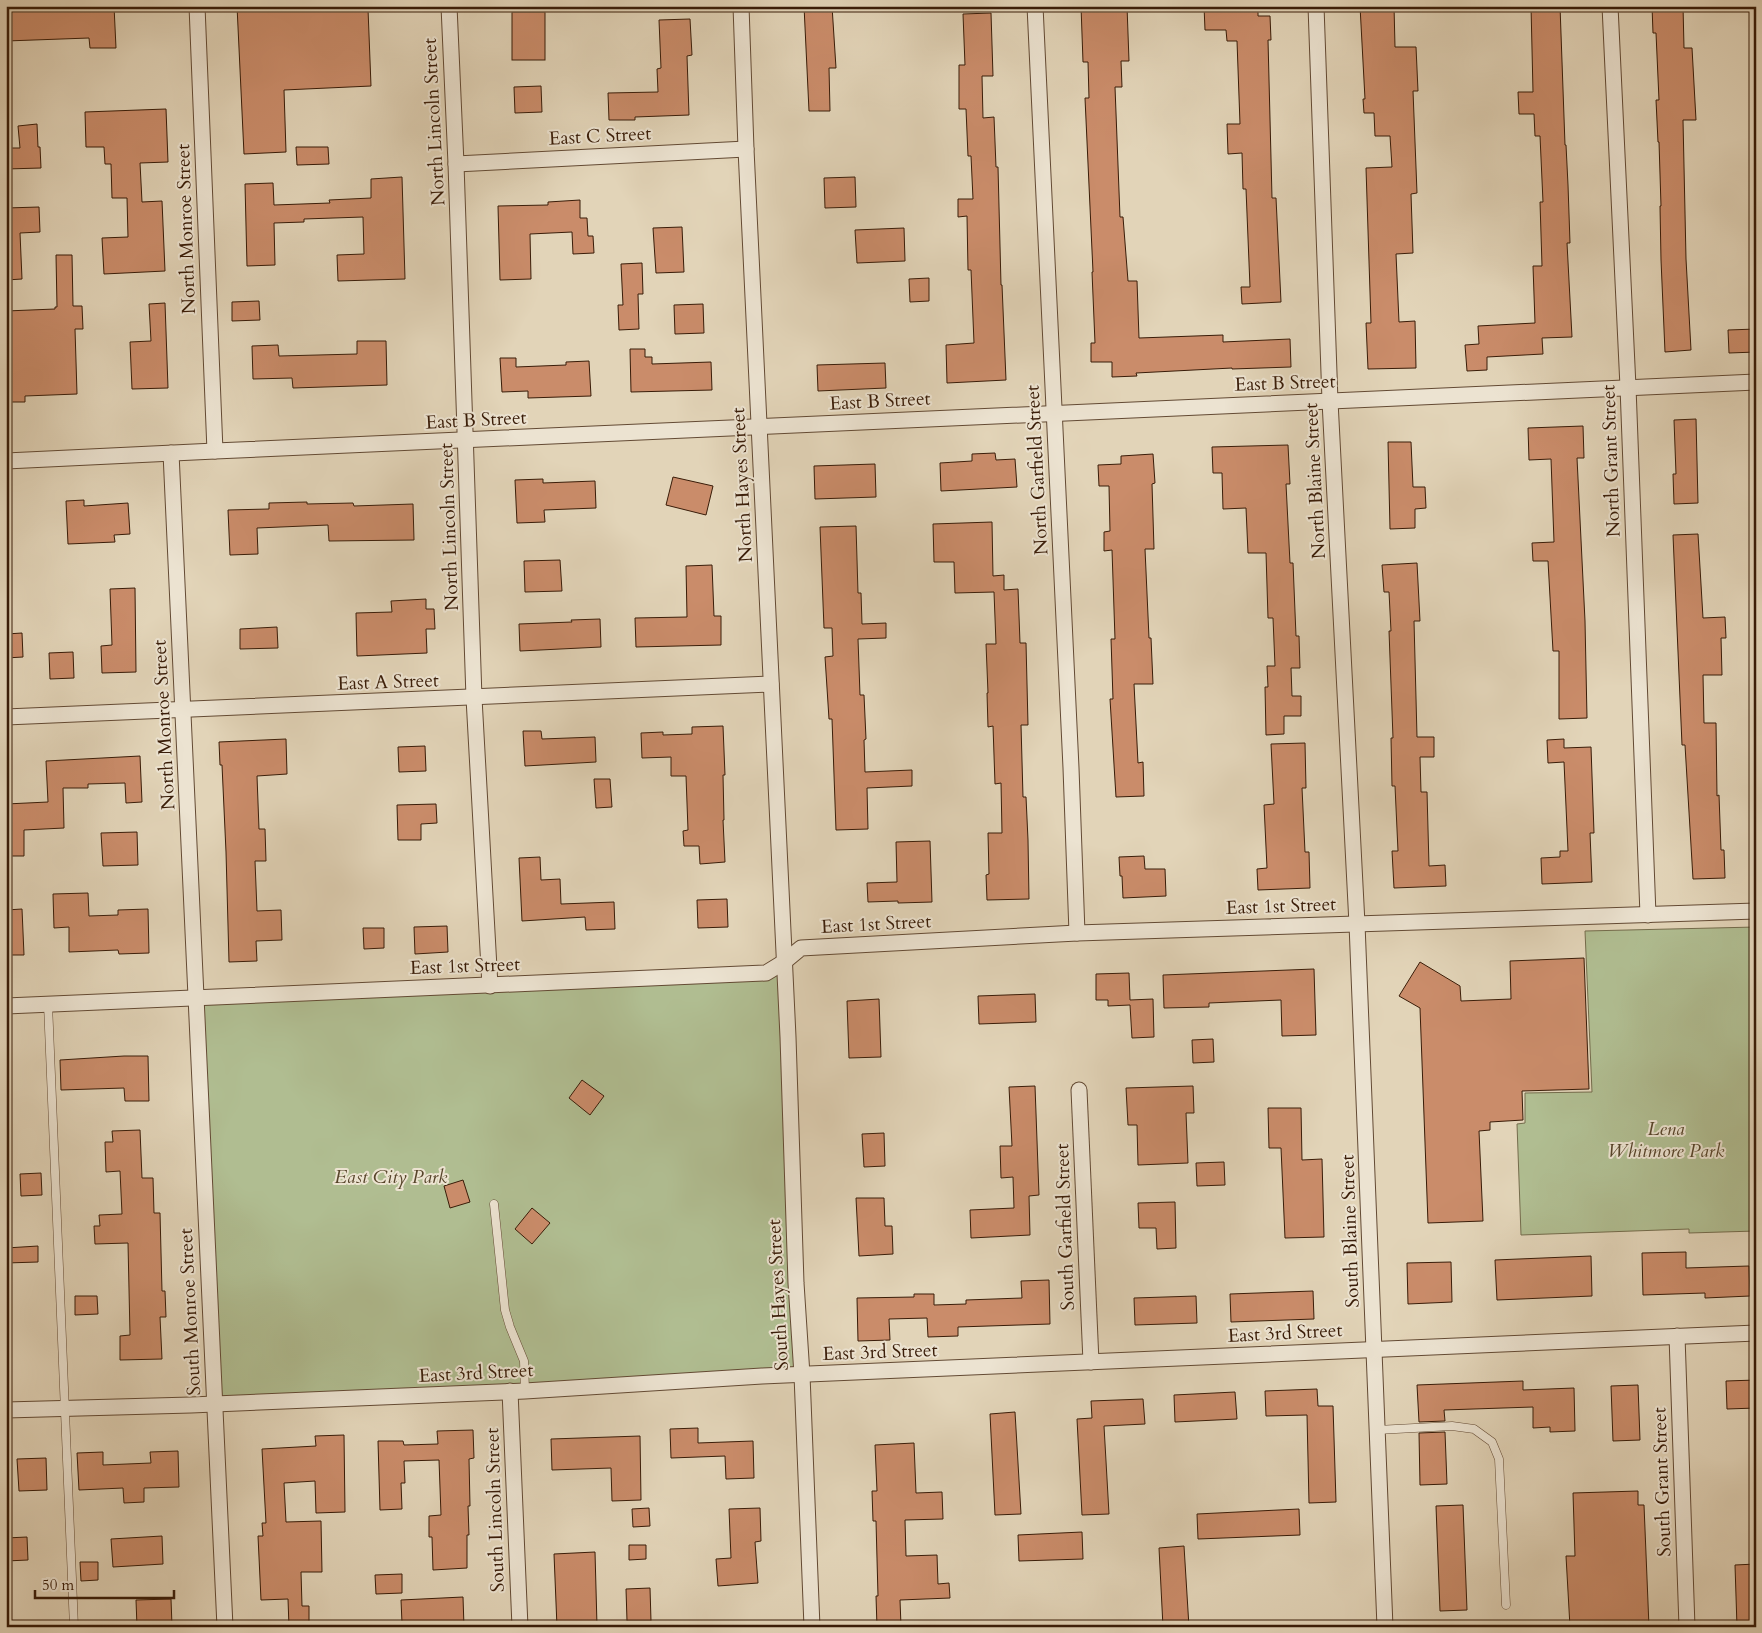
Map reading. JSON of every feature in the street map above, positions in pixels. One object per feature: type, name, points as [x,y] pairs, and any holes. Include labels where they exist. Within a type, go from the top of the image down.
[{"type":"street","name":"North Monroe Street","points":[[197,6],[215,450]]},
{"type":"street","name":"North Lincoln Street","points":[[449,6],[474,698],[490,986]]},
{"type":"street","name":"North Hayes Street","points":[[741,6],[784,962]]},
{"type":"street","name":"North Garfield Street","points":[[1035,6],[1053,413],[1072,768],[1077,932]]},
{"type":"street","name":"North Blaine Street","points":[[1316,6],[1330,401],[1357,924]]},
{"type":"street","name":"North Grant Street","points":[[1610,6],[1628,387],[1648,915]]},
{"type":"street","name":"East C Street","points":[[456,164],[746,148]]},
{"type":"street","name":"East B Street","points":[[6,461],[215,450],[1756,382]]},
{"type":"street","name":"North Monroe Street","points":[[171,453],[196,996]]},
{"type":"street","name":"East A Street","points":[[6,717],[771,684]]},
{"type":"street","name":"East 1st Street","points":[[6,1006],[196,996],[490,986],[766,973],[784,962],[801,948],[1077,932],[1756,911]]},
{"type":"street","name":"South Blaine Street","points":[[1357,924],[1385,1627]]},
{"type":"street","name":"South Hayes Street","points":[[784,962],[796,1283],[802,1375],[812,1627]]},
{"type":"street","name":"South Monroe Street","points":[[196,996],[225,1627]]},
{"type":"street","name":"South Garfield Street","points":[[1079,1090],[1091,1362]]},
{"type":"street","name":"East 3rd Street","points":[[6,1410],[214,1404],[517,1391],[802,1375],[1374,1348],[1756,1333]]},
{"type":"street","name":"South Grant Street","points":[[1677,1336],[1687,1627]]},
{"type":"street","name":"South Lincoln Street","points":[[517,1391],[520,1627]]},
{"type":"lane","points":[[48,1004],[74,1627]]},
{"type":"lane","points":[[494,1204],[505,1310],[524,1361],[517,1391]]},
{"type":"lane","points":[[1377,1430],[1452,1426],[1474,1429],[1492,1442],[1500,1459],[1506,1605]]},
{"type":"green space","name":"Lena Whitmore Park","points":[[1756,927],[1756,1231],[1689,1233],[1689,1229],[1521,1235],[1517,1124],[1525,1123],[1525,1093],[1592,1092],[1585,931]]},
{"type":"green space","name":"East City Park","points":[[784,962],[802,1375],[214,1404],[196,996],[766,973]]},
{"type":"building","points":[[6,6],[114,6],[116,48],[90,48],[89,38],[6,41]]},
{"type":"building","points":[[237,6],[354,6],[354,9],[368,9],[371,86],[284,90],[286,152],[244,154]]},
{"type":"building","points":[[804,6],[832,6],[836,68],[829,68],[830,111],[809,111]]},
{"type":"building","points":[[1081,6],[1127,6],[1129,61],[1121,61],[1122,87],[1115,87],[1120,217],[1123,217],[1128,281],[1137,281],[1139,338],[1223,335],[1223,342],[1290,339],[1291,367],[1136,373],[1137,376],[1112,377],[1112,362],[1091,362],[1091,343],[1095,343],[1085,98],[1089,98],[1088,62],[1083,62]]},
{"type":"building","points":[[1204,6],[1258,6],[1258,16],[1270,16],[1271,40],[1268,40],[1272,198],[1276,198],[1281,302],[1242,304],[1241,287],[1250,287],[1246,189],[1243,189],[1242,153],[1228,154],[1227,124],[1240,124],[1237,41],[1227,41],[1226,30],[1205,30]]},
{"type":"building","points":[[1360,6],[1394,6],[1395,47],[1416,47],[1418,91],[1413,91],[1417,193],[1411,194],[1413,253],[1396,254],[1399,322],[1415,321],[1416,368],[1368,369],[1366,323],[1371,323],[1366,168],[1392,167],[1390,136],[1375,136],[1374,113],[1364,113],[1363,99],[1365,99]]},
{"type":"building","points":[[1531,6],[1560,6],[1570,243],[1567,243],[1572,337],[1542,338],[1543,354],[1487,357],[1487,370],[1467,371],[1465,345],[1479,344],[1478,326],[1535,323],[1533,266],[1542,266],[1540,202],[1543,202],[1540,136],[1535,136],[1534,114],[1519,114],[1518,92],[1533,92]]},
{"type":"building","points":[[1652,6],[1683,6],[1684,48],[1692,48],[1696,120],[1683,120],[1686,259],[1691,350],[1665,352],[1656,100],[1659,100],[1656,33],[1653,33]]},
{"type":"building","points":[[512,12],[545,12],[545,60],[512,60]]},
{"type":"building","points":[[991,13],[993,76],[982,76],[983,118],[994,117],[996,167],[998,167],[1006,380],[947,383],[946,345],[974,343],[971,270],[968,270],[967,216],[958,217],[958,199],[973,199],[971,156],[968,156],[966,109],[959,109],[959,65],[965,65],[963,14]]},
{"type":"building","points":[[690,19],[692,55],[687,56],[689,115],[635,117],[635,120],[609,120],[608,93],[658,92],[657,69],[661,68],[659,20]]},
{"type":"building","points":[[541,86],[542,112],[515,113],[514,87]]},
{"type":"building","points":[[166,109],[168,162],[140,163],[142,202],[162,201],[165,271],[104,274],[102,238],[128,237],[127,198],[112,198],[111,164],[105,164],[104,147],[86,147],[85,112]]},
{"type":"building","points":[[37,124],[41,168],[6,169],[6,148],[20,148],[18,126]]},
{"type":"building","points":[[296,147],[328,147],[329,164],[297,165]]},
{"type":"building","points":[[402,177],[405,279],[338,281],[337,255],[364,254],[363,217],[304,219],[304,222],[274,223],[275,265],[247,266],[245,184],[273,183],[274,205],[330,203],[329,200],[371,198],[371,179]]},
{"type":"building","points":[[855,177],[856,207],[825,208],[824,178]]},
{"type":"building","points":[[580,200],[580,218],[587,218],[588,236],[593,236],[594,253],[573,254],[572,232],[530,234],[531,279],[500,280],[498,206],[548,205],[548,202]]},
{"type":"building","points":[[39,207],[40,232],[20,233],[22,279],[6,280],[6,208]]},
{"type":"building","points":[[682,227],[684,272],[656,273],[653,228]]},
{"type":"building","points":[[904,228],[905,261],[857,263],[855,230]]},
{"type":"building","points":[[56,255],[72,255],[73,306],[82,306],[83,329],[75,329],[77,394],[25,396],[25,402],[6,402],[6,311],[55,309],[57,307]]},
{"type":"building","points":[[642,263],[643,294],[638,294],[639,329],[619,330],[618,305],[623,305],[621,264]]},
{"type":"building","points":[[929,278],[929,301],[910,302],[909,279]]},
{"type":"building","points":[[259,301],[260,320],[232,321],[232,302]]},
{"type":"building","points":[[165,303],[168,388],[132,389],[130,342],[151,341],[149,304]]},
{"type":"building","points":[[703,304],[704,333],[675,334],[674,305]]},
{"type":"building","points":[[1756,329],[1756,352],[1729,353],[1728,330]]},
{"type":"building","points":[[357,341],[386,341],[387,385],[293,388],[292,378],[253,379],[252,346],[278,345],[279,356],[357,354]]},
{"type":"building","points":[[630,349],[645,349],[645,357],[652,357],[652,364],[711,362],[712,390],[631,392]]},
{"type":"building","points":[[500,358],[516,358],[516,367],[566,365],[566,362],[589,361],[591,396],[528,398],[528,391],[502,392]]},
{"type":"building","points":[[885,363],[886,388],[818,391],[817,365]]},
{"type":"building","points":[[1696,419],[1698,503],[1674,504],[1673,474],[1676,474],[1674,420]]},
{"type":"building","points":[[1583,426],[1584,458],[1577,458],[1585,621],[1587,718],[1559,719],[1559,651],[1553,651],[1548,561],[1533,561],[1532,543],[1554,542],[1551,459],[1529,460],[1528,428]]},
{"type":"building","points":[[1388,442],[1411,442],[1413,487],[1425,487],[1426,508],[1415,509],[1415,528],[1390,529]]},
{"type":"building","points":[[1288,445],[1290,484],[1286,484],[1290,563],[1293,563],[1296,636],[1299,636],[1300,668],[1291,668],[1292,696],[1301,696],[1301,716],[1284,716],[1284,734],[1266,735],[1265,687],[1268,687],[1267,666],[1275,666],[1273,618],[1268,618],[1266,553],[1248,553],[1246,508],[1223,509],[1222,473],[1213,473],[1212,447]]},
{"type":"building","points":[[995,453],[996,460],[1015,459],[1017,487],[941,491],[940,463],[972,461],[972,454]]},
{"type":"building","points":[[1153,454],[1155,483],[1152,484],[1154,549],[1145,549],[1153,684],[1134,684],[1138,763],[1143,762],[1144,796],[1116,797],[1110,699],[1113,699],[1111,639],[1115,639],[1112,550],[1104,551],[1104,532],[1110,531],[1109,486],[1099,486],[1098,465],[1121,464],[1121,456]]},
{"type":"building","points":[[875,464],[876,497],[815,499],[814,466]]},
{"type":"building","points":[[673,477],[713,486],[706,515],[666,505]]},
{"type":"building","points":[[543,479],[543,483],[595,481],[596,508],[544,510],[545,522],[517,523],[515,480]]},
{"type":"building","points":[[84,500],[84,506],[128,503],[130,534],[114,535],[115,542],[68,544],[66,501]]},
{"type":"building","points":[[307,502],[307,504],[353,503],[354,506],[413,504],[414,540],[329,541],[328,525],[257,528],[258,554],[230,555],[228,510],[269,509],[269,503]]},
{"type":"building","points":[[992,522],[993,576],[1004,575],[1004,590],[1018,589],[1020,643],[1026,643],[1028,725],[1021,725],[1023,797],[1026,797],[1028,840],[1029,899],[987,900],[986,875],[989,874],[988,833],[1002,833],[1001,783],[995,784],[993,726],[988,727],[986,644],[996,644],[994,592],[955,593],[954,562],[934,562],[933,524]]},
{"type":"building","points":[[856,526],[858,593],[861,593],[862,624],[886,623],[886,638],[858,639],[860,695],[864,695],[865,772],[912,770],[912,786],[867,788],[868,829],[836,830],[832,719],[829,719],[825,657],[833,656],[832,628],[824,628],[820,527]]},
{"type":"building","points":[[1698,534],[1703,618],[1725,617],[1726,638],[1721,638],[1722,675],[1703,675],[1704,723],[1716,723],[1717,796],[1719,795],[1721,850],[1724,850],[1725,878],[1693,879],[1685,745],[1682,745],[1673,535]]},
{"type":"building","points":[[560,560],[562,591],[525,592],[524,561]]},
{"type":"building","points":[[1417,563],[1420,621],[1414,621],[1417,737],[1434,737],[1434,757],[1420,757],[1421,792],[1427,792],[1429,866],[1445,865],[1446,886],[1394,888],[1392,851],[1398,851],[1395,786],[1392,786],[1391,738],[1393,738],[1389,631],[1391,631],[1389,592],[1384,592],[1382,565]]},
{"type":"building","points":[[712,565],[714,616],[721,616],[721,645],[636,647],[635,618],[687,617],[686,566]]},
{"type":"building","points":[[135,588],[136,672],[102,673],[101,646],[112,645],[110,589]]},
{"type":"building","points":[[426,599],[426,609],[434,609],[435,629],[426,629],[427,653],[357,656],[356,613],[392,612],[391,601]]},
{"type":"building","points":[[600,619],[601,647],[520,651],[519,624]]},
{"type":"building","points":[[277,627],[278,648],[240,649],[240,629]]},
{"type":"building","points":[[22,633],[23,657],[6,658],[6,634]]},
{"type":"building","points":[[73,652],[74,678],[50,679],[49,653]]},
{"type":"building","points":[[723,726],[725,862],[700,864],[699,846],[684,846],[683,831],[688,830],[686,776],[671,776],[671,757],[642,758],[641,733],[663,732],[663,735],[692,734],[692,727]]},
{"type":"building","points":[[523,731],[541,731],[542,739],[595,737],[596,762],[525,766]]},
{"type":"building","points":[[286,739],[287,774],[257,776],[259,829],[265,829],[266,861],[255,861],[257,911],[281,910],[282,940],[256,941],[257,961],[229,962],[226,852],[222,765],[220,765],[219,742]]},
{"type":"building","points":[[1564,739],[1564,748],[1591,747],[1594,833],[1590,833],[1592,882],[1542,884],[1541,858],[1560,857],[1560,851],[1568,851],[1564,762],[1548,763],[1547,740]]},
{"type":"building","points":[[1305,743],[1306,788],[1302,788],[1305,852],[1309,852],[1310,888],[1258,890],[1257,869],[1267,868],[1264,805],[1274,804],[1271,744]]},
{"type":"building","points":[[425,746],[426,771],[399,772],[398,747]]},
{"type":"building","points":[[140,756],[142,802],[126,803],[125,783],[88,784],[88,788],[63,788],[64,828],[24,830],[24,856],[6,856],[6,804],[48,802],[46,761]]},
{"type":"building","points":[[594,779],[610,779],[612,807],[596,808]]},
{"type":"building","points":[[436,804],[437,823],[421,824],[421,840],[398,840],[397,805]]},
{"type":"building","points":[[137,832],[138,865],[103,866],[101,833]]},
{"type":"building","points":[[930,841],[932,902],[868,902],[867,883],[897,882],[896,842]]},
{"type":"building","points":[[1144,856],[1145,869],[1165,869],[1166,896],[1123,898],[1119,857]]},
{"type":"building","points":[[540,857],[541,880],[560,879],[561,904],[614,902],[615,929],[586,930],[585,917],[522,921],[519,858]]},
{"type":"building","points":[[88,893],[89,916],[118,915],[118,910],[148,909],[149,953],[119,954],[118,950],[69,952],[69,927],[54,928],[53,894]]},
{"type":"building","points":[[727,899],[728,927],[698,928],[697,900]]},
{"type":"building","points":[[22,909],[24,955],[6,955],[6,910]]},
{"type":"building","points":[[447,926],[448,952],[415,954],[414,927]]},
{"type":"building","points":[[363,928],[384,928],[384,948],[364,949]]},
{"type":"building","points":[[1584,958],[1589,1089],[1522,1091],[1523,1120],[1490,1122],[1490,1130],[1479,1131],[1483,1221],[1428,1223],[1420,1008],[1399,996],[1420,962],[1460,986],[1461,1001],[1511,999],[1510,961]]},
{"type":"building","points":[[1314,969],[1316,1035],[1282,1036],[1281,1000],[1209,1003],[1209,1007],[1164,1008],[1163,975]]},
{"type":"building","points":[[1129,973],[1130,1000],[1153,999],[1154,1037],[1132,1038],[1130,1005],[1108,1006],[1108,1000],[1096,1000],[1096,974]]},
{"type":"building","points":[[1035,994],[1036,1022],[979,1024],[978,996]]},
{"type":"building","points":[[879,999],[881,1057],[849,1058],[847,1001]]},
{"type":"building","points":[[1213,1039],[1214,1062],[1193,1063],[1192,1040]]},
{"type":"building","points":[[148,1056],[149,1101],[125,1101],[124,1088],[61,1090],[60,1060]]},
{"type":"building","points":[[582,1080],[604,1096],[590,1115],[569,1098]]},
{"type":"building","points":[[1035,1086],[1039,1195],[1029,1196],[1030,1235],[971,1238],[970,1210],[1014,1208],[1013,1177],[1001,1178],[1000,1146],[1012,1146],[1009,1087]]},
{"type":"building","points":[[1193,1086],[1194,1113],[1186,1113],[1188,1163],[1138,1165],[1137,1125],[1128,1125],[1126,1088]]},
{"type":"building","points":[[1268,1108],[1301,1108],[1302,1160],[1322,1159],[1324,1237],[1285,1238],[1281,1148],[1269,1148]]},
{"type":"building","points":[[140,1130],[142,1178],[153,1178],[154,1213],[160,1213],[162,1291],[165,1291],[166,1317],[160,1317],[162,1359],[120,1360],[120,1336],[130,1335],[128,1243],[95,1244],[94,1226],[100,1226],[99,1215],[122,1214],[120,1171],[106,1172],[105,1142],[113,1142],[112,1131]]},
{"type":"building","points":[[884,1133],[885,1166],[864,1167],[862,1134]]},
{"type":"building","points":[[1224,1162],[1225,1185],[1197,1186],[1196,1163]]},
{"type":"building","points":[[41,1173],[42,1195],[21,1196],[20,1174]]},
{"type":"building","points":[[463,1180],[470,1202],[450,1208],[444,1186]]},
{"type":"building","points":[[856,1198],[884,1198],[885,1226],[892,1226],[893,1254],[859,1256]]},
{"type":"building","points":[[1175,1202],[1176,1248],[1157,1249],[1156,1228],[1139,1228],[1138,1203]]},
{"type":"building","points":[[532,1208],[550,1223],[532,1244],[515,1229]]},
{"type":"building","points":[[38,1246],[38,1262],[6,1263],[6,1248]]},
{"type":"building","points":[[1686,1252],[1686,1268],[1749,1266],[1750,1296],[1705,1298],[1705,1293],[1643,1295],[1642,1253]]},
{"type":"building","points":[[1591,1256],[1592,1296],[1497,1300],[1495,1260]]},
{"type":"building","points":[[1451,1262],[1452,1302],[1408,1304],[1407,1263]]},
{"type":"building","points":[[1049,1280],[1050,1324],[958,1327],[958,1336],[928,1337],[927,1318],[889,1319],[890,1340],[858,1341],[857,1298],[914,1297],[914,1294],[934,1294],[934,1305],[966,1304],[966,1300],[1022,1298],[1021,1281]]},
{"type":"building","points":[[1313,1291],[1314,1319],[1231,1322],[1230,1294]]},
{"type":"building","points":[[75,1296],[97,1296],[98,1314],[75,1315]]},
{"type":"building","points":[[1196,1296],[1197,1323],[1135,1325],[1134,1298]]},
{"type":"building","points":[[1756,1380],[1756,1408],[1727,1409],[1726,1381]]},
{"type":"building","points":[[1523,1381],[1523,1390],[1574,1388],[1575,1431],[1550,1432],[1550,1427],[1533,1428],[1533,1407],[1444,1410],[1445,1421],[1419,1422],[1417,1385]]},
{"type":"building","points":[[1638,1385],[1640,1440],[1613,1441],[1611,1386]]},
{"type":"building","points":[[1317,1389],[1318,1406],[1333,1406],[1336,1502],[1309,1503],[1307,1415],[1266,1416],[1265,1391]]},
{"type":"building","points":[[1235,1392],[1237,1419],[1175,1422],[1174,1395]]},
{"type":"building","points":[[1143,1399],[1145,1424],[1104,1426],[1109,1514],[1082,1515],[1077,1419],[1092,1418],[1091,1401]]},
{"type":"building","points":[[1015,1412],[1021,1514],[995,1515],[990,1414]]},
{"type":"building","points":[[698,1428],[698,1443],[753,1441],[754,1478],[726,1479],[725,1456],[671,1458],[670,1429]]},
{"type":"building","points":[[473,1430],[474,1458],[469,1459],[470,1506],[468,1506],[467,1568],[433,1570],[432,1537],[429,1537],[429,1516],[441,1515],[439,1460],[404,1461],[405,1483],[401,1483],[402,1509],[380,1510],[378,1441],[403,1441],[404,1445],[438,1444],[437,1431]]},
{"type":"building","points":[[1445,1432],[1447,1484],[1420,1485],[1419,1433]]},
{"type":"building","points":[[344,1435],[345,1512],[316,1513],[315,1481],[284,1483],[286,1522],[321,1521],[322,1572],[301,1572],[302,1606],[309,1606],[309,1627],[289,1627],[288,1599],[261,1600],[258,1536],[263,1536],[262,1523],[266,1523],[262,1449],[316,1446],[315,1436]]},
{"type":"building","points":[[640,1436],[641,1500],[612,1501],[611,1468],[552,1470],[551,1439]]},
{"type":"building","points":[[914,1443],[916,1493],[942,1492],[943,1519],[905,1520],[906,1556],[937,1555],[938,1584],[949,1583],[950,1598],[900,1600],[901,1626],[877,1627],[876,1521],[873,1521],[872,1491],[877,1491],[875,1445]]},
{"type":"building","points":[[178,1451],[179,1487],[144,1488],[144,1502],[124,1503],[123,1488],[79,1490],[77,1453],[103,1452],[103,1465],[151,1463],[150,1452]]},
{"type":"building","points":[[46,1458],[47,1490],[19,1491],[17,1459]]},
{"type":"building","points":[[1638,1491],[1638,1505],[1644,1505],[1649,1627],[1570,1627],[1566,1556],[1575,1556],[1573,1493]]},
{"type":"building","points":[[1463,1505],[1467,1610],[1440,1611],[1436,1506]]},
{"type":"building","points":[[649,1508],[650,1526],[633,1527],[632,1509]]},
{"type":"building","points":[[760,1508],[761,1541],[755,1542],[758,1583],[718,1586],[716,1559],[731,1558],[729,1509]]},
{"type":"building","points":[[1299,1509],[1300,1535],[1198,1539],[1197,1514]]},
{"type":"building","points":[[1082,1532],[1083,1559],[1019,1561],[1018,1535]]},
{"type":"building","points":[[162,1536],[163,1564],[113,1567],[111,1539]]},
{"type":"building","points":[[27,1537],[28,1560],[6,1561],[6,1538]]},
{"type":"building","points":[[629,1545],[646,1545],[646,1559],[629,1560]]},
{"type":"building","points":[[1184,1546],[1189,1627],[1163,1627],[1159,1548]]},
{"type":"building","points":[[595,1552],[597,1626],[557,1627],[554,1554]]},
{"type":"building","points":[[80,1562],[98,1562],[98,1580],[81,1581]]},
{"type":"building","points":[[1756,1564],[1756,1627],[1737,1627],[1735,1565]]},
{"type":"building","points":[[402,1574],[402,1593],[376,1594],[375,1575]]},
{"type":"building","points":[[650,1588],[651,1621],[627,1621],[626,1589]]},
{"type":"building","points":[[463,1597],[464,1627],[422,1627],[422,1622],[402,1623],[401,1600]]},
{"type":"building","points":[[171,1599],[172,1626],[137,1627],[136,1600]]}]
